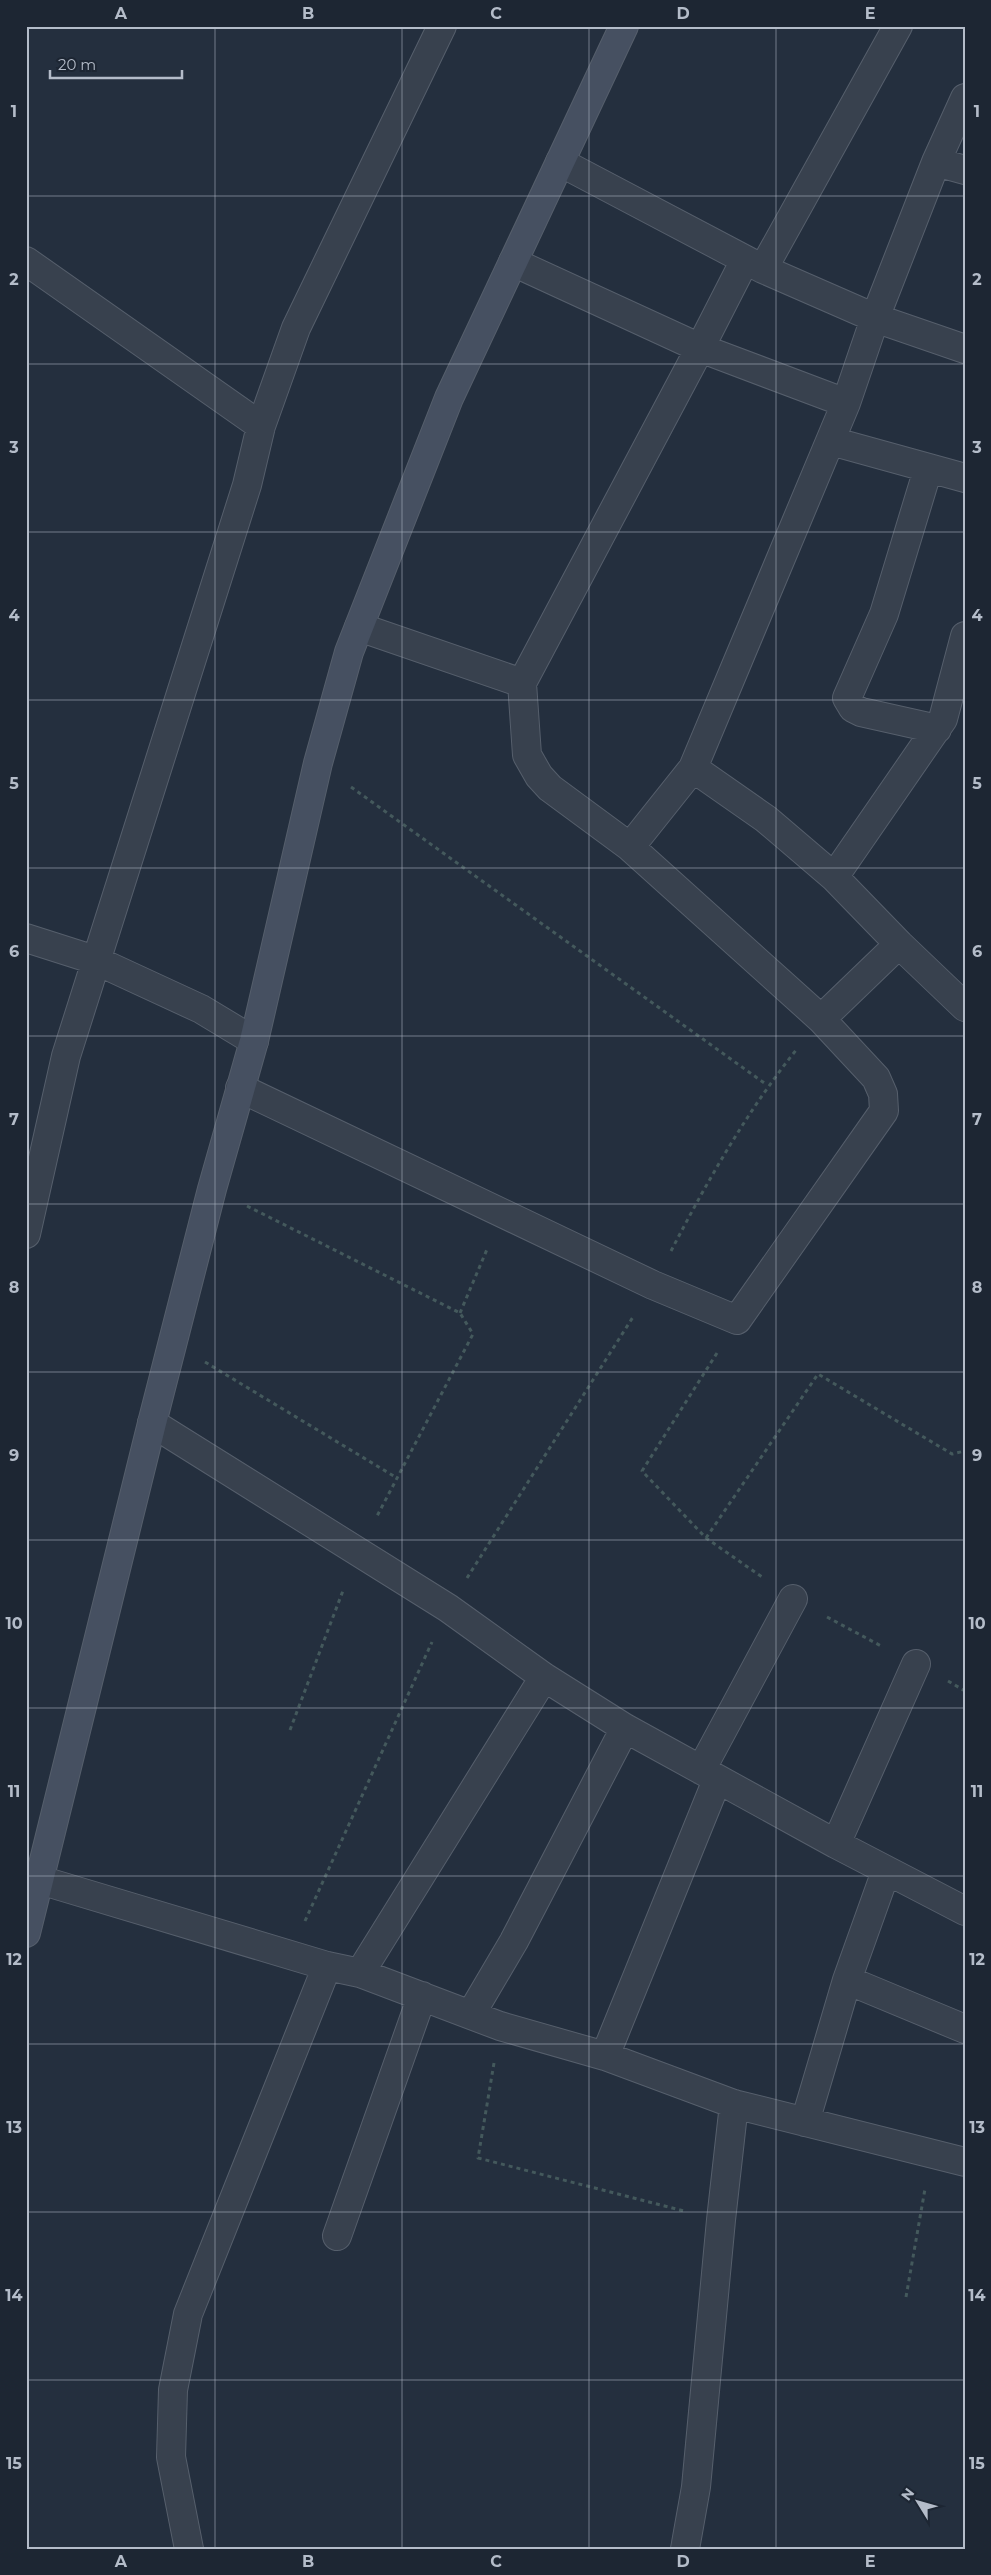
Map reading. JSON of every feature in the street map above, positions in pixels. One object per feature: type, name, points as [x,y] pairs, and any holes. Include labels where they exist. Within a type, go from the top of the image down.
[{"type":"street","points":[[26,1234],[66,1056],[247,485],[261,426],[296,328],[442,26]]},
{"type":"street","points":[[26,1933],[212,1188],[254,1041],[318,763],[349,652],[448,398],[624,26]]},
{"type":"street","points":[[240,1088],[653,1286],[737,1320],[884,1110],[883,1094],[876,1078],[821,1019],[630,847],[550,788],[539,776],[527,756],[522,683],[700,348],[754,264],[898,26]]},
{"type":"street","points":[[630,847],[694,768],[846,403],[875,318],[936,162],[965,98]]},
{"type":"street","points":[[560,162],[754,264],[875,318],[965,349]]},
{"type":"street","points":[[936,162],[965,170]]},
{"type":"street","points":[[26,261],[261,426]]},
{"type":"street","points":[[513,262],[700,348],[846,403]]},
{"type":"street","points":[[830,441],[965,478]]},
{"type":"street","points":[[928,469],[884,614],[847,698],[853,708],[861,712],[948,724]]},
{"type":"street","points":[[359,627],[522,683]]},
{"type":"street","points":[[834,877],[948,724],[965,636]]},
{"type":"street","points":[[694,768],[766,819],[834,877],[899,944],[965,1007]]},
{"type":"street","points":[[26,938],[95,960],[200,1009],[254,1041]]},
{"type":"street","points":[[821,1019],[899,944]]},
{"type":"street","points":[[152,1423],[448,1608],[544,1677],[625,1728],[886,1871],[965,1911]]},
{"type":"street","points":[[605,2056],[709,1775],[793,1599]]},
{"type":"street","points":[[836,1844],[916,1664]]},
{"type":"street","points":[[360,1973],[544,1677]]},
{"type":"street","points":[[470,2014],[514,1941],[625,1728]]},
{"type":"street","points":[[805,2122],[847,1980],[886,1871]]},
{"type":"street","points":[[40,1880],[289,1955],[360,1973],[500,2026],[605,2056],[734,2104],[965,2162]]},
{"type":"street","points":[[189,2549],[171,2457],[173,2390],[188,2314],[327,1966]]},
{"type":"street","points":[[847,1980],[965,2029]]},
{"type":"street","points":[[337,2236],[422,1996]]},
{"type":"street","points":[[685,2549],[696,2488],[721,2220],[734,2104]]},
{"type":"path","points":[[318,763],[768,1085]]},
{"type":"path","points":[[289,1955],[448,1608],[653,1286],[709,1179],[768,1085],[821,1019]]},
{"type":"path","points":[[212,1188],[460,1313],[473,1334],[358,1552],[290,1730]]},
{"type":"path","points":[[460,1313],[502,1214]]},
{"type":"path","points":[[737,1320],[642,1471],[706,1538],[793,1599],[916,1664]]},
{"type":"path","points":[[174,1343],[397,1478]]},
{"type":"path","points":[[706,1538],[818,1374],[952,1454],[965,1451]]},
{"type":"path","points":[[500,2026],[478,2158],[721,2220]]},
{"type":"path","points":[[906,2297],[932,2153]]}]
